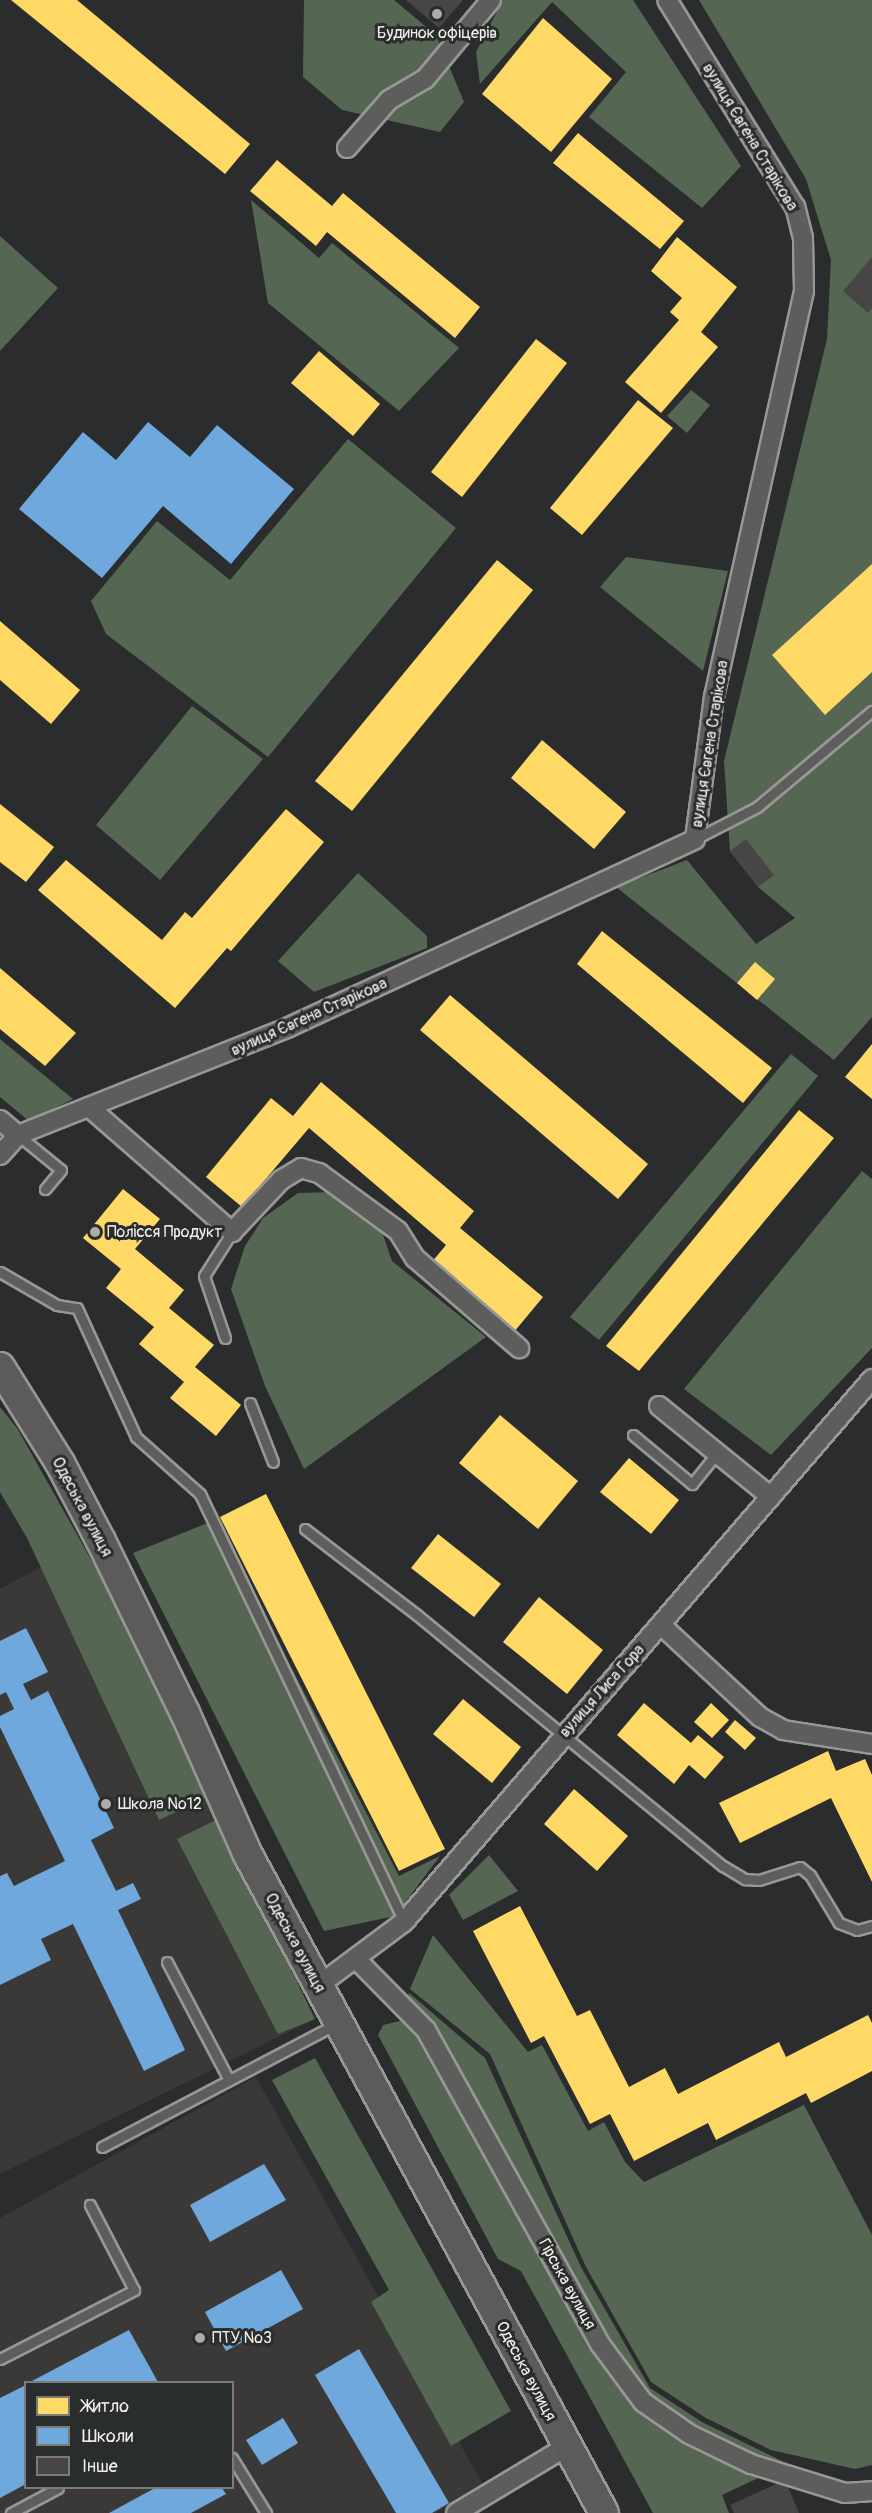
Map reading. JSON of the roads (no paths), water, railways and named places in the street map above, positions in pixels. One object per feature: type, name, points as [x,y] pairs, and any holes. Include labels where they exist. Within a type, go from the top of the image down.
[{"type":"main road","name":"Одеська вулиця","points":[[0,1367],[60,1463],[185,1713],[247,1853],[604,2513]]},
{"type":"street","points":[[347,148],[389,100],[425,79],[491,0]]},
{"type":"street","name":"вулиця Євгена Старікова","points":[[0,1155],[18,1135],[289,1027],[695,838],[714,697],[804,291],[803,238],[795,207],[667,0]]},
{"type":"street","points":[[90,1108],[232,1232],[281,1180],[301,1168],[319,1173],[398,1231],[415,1258],[519,1348]]},
{"type":"street","points":[[0,1120],[18,1135]]},
{"type":"street","name":"вулиця Лиса Гора","points":[[318,1986],[404,1922],[562,1735],[661,1625],[872,1379]]},
{"type":"street","points":[[659,1406],[771,1497]]},
{"type":"street","points":[[661,1625],[760,1717],[783,1730],[872,1744]]},
{"type":"street","name":"Гірська вулиця","points":[[356,1959],[426,2030],[600,2344],[643,2402],[689,2434],[751,2464],[845,2493],[872,2491]]},
{"type":"street","points":[[456,2513],[567,2447]]},
{"type":"lane","points":[[695,838],[757,807],[872,711]]},
{"type":"lane","points":[[18,1135],[61,1170],[45,1189]]},
{"type":"lane","points":[[225,1338],[204,1276],[232,1232]]},
{"type":"lane","points":[[0,1272],[57,1305],[77,1308],[136,1437],[200,1494],[404,1922]]},
{"type":"lane","points":[[250,1403],[273,1462]]},
{"type":"lane","points":[[633,1435],[692,1484],[717,1453]]},
{"type":"lane","points":[[305,1529],[417,1615],[723,1866],[745,1879],[759,1880],[800,1867],[810,1875],[839,1923],[857,1930],[872,1926]]},
{"type":"lane","points":[[167,1962],[229,2080]]},
{"type":"lane","points":[[102,2147],[338,2023]]},
{"type":"lane","points":[[0,2359],[134,2290],[90,2205]]},
{"type":"lane","points":[[234,2461],[266,2513]]},
{"type":"lane","points":[[12,2513],[54,2489]]},
{"type":"place","name":"Будинок офіцерів","points":[[437,14]]},
{"type":"place","name":"Полісся Продукт","points":[[95,1232]]},
{"type":"place","name":"Школа №12","points":[[106,1804]]},
{"type":"place","name":"ПТУ №3","points":[[200,2338]]}]
